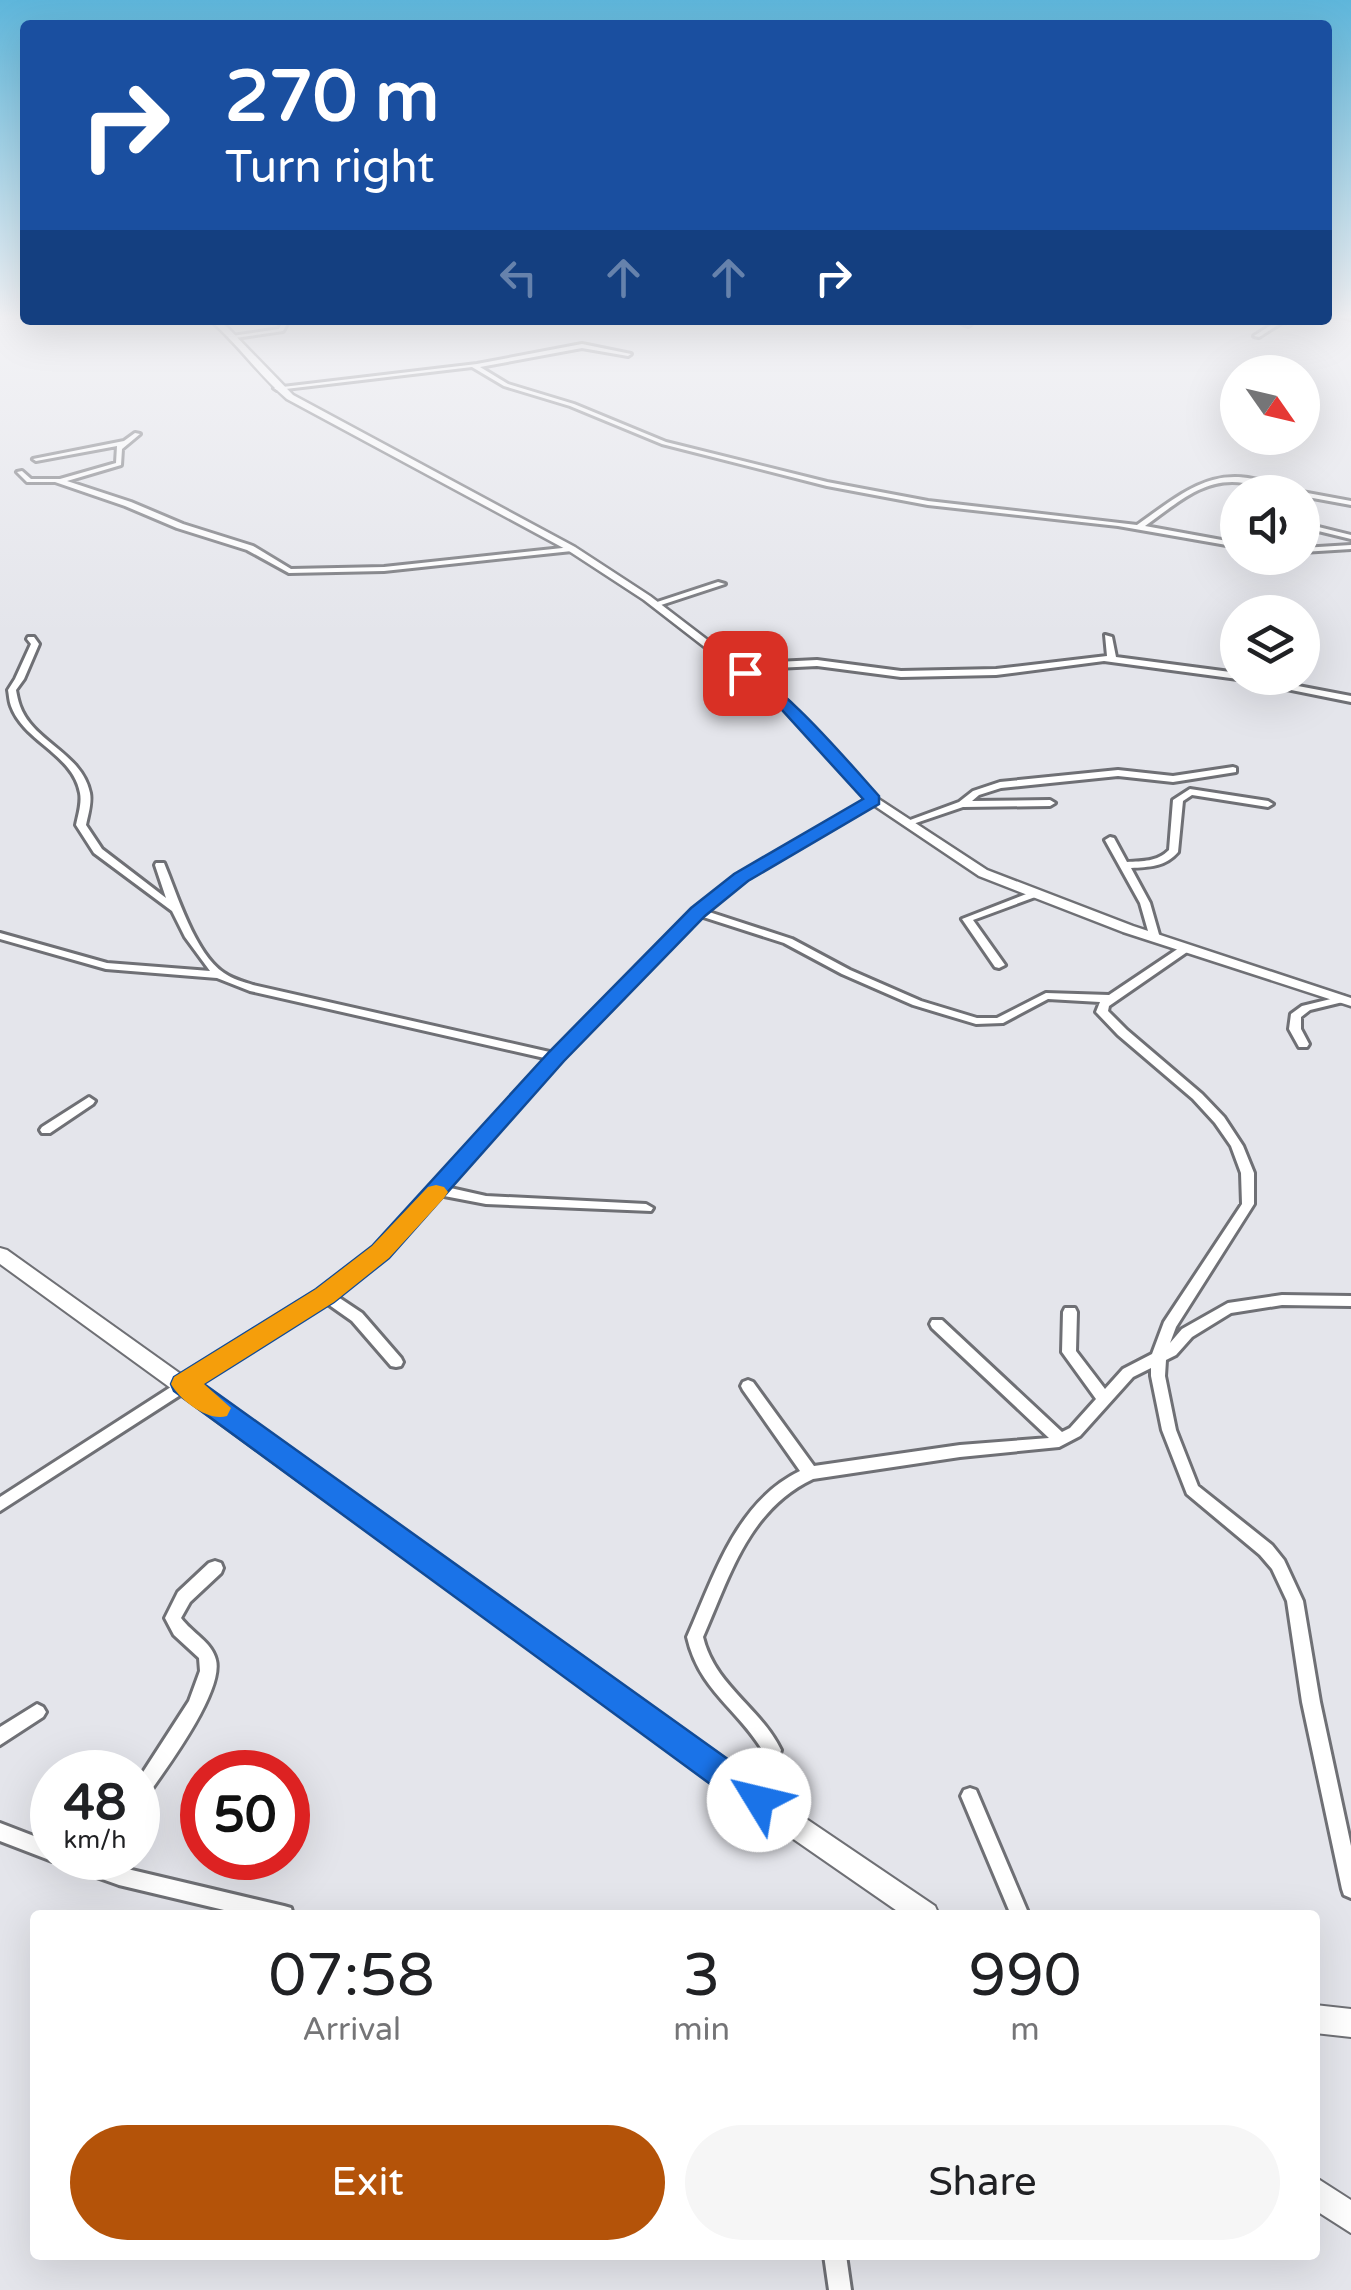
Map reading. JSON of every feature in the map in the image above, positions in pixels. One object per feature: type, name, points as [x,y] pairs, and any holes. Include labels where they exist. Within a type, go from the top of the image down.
[{"type":"main road","points":[[0,1256],[184,1384],[759,1800],[919,1910]]},
{"type":"main road","points":[[1320,2019],[1351,2022]]},
{"type":"main road","points":[[1320,2196],[1351,2218]]},
{"type":"street","points":[[338,421],[572,548],[655,604],[786,705],[873,800],[983,872],[1155,938],[1347,1000]]},
{"type":"street","points":[[610,421],[664,443],[928,504],[1139,527],[1220,542]]},
{"type":"street","points":[[36,458],[123,443],[138,434]]},
{"type":"street","points":[[60,482],[119,464],[122,460],[118,452],[123,443]]},
{"type":"street","points":[[20,472],[29,481],[60,482],[250,548],[289,571],[372,570],[572,548]]},
{"type":"street","points":[[1139,527],[1220,478]]},
{"type":"street","points":[[1320,497],[1351,503]]},
{"type":"street","points":[[1320,529],[1351,536]]},
{"type":"street","points":[[1320,548],[1351,547]]},
{"type":"street","points":[[655,604],[721,584]]},
{"type":"street","points":[[1108,637],[1112,659]]},
{"type":"street","points":[[31,639],[35,644],[27,654],[24,674],[12,690],[13,703],[27,728],[49,742],[80,782],[86,798],[81,825],[98,852],[175,909]]},
{"type":"street","points":[[745,673],[793,664],[901,674],[996,672],[1057,662],[1112,659],[1220,674]]},
{"type":"street","points":[[855,667],[876,660]]},
{"type":"street","points":[[1337,695],[1351,684]]},
{"type":"street","points":[[1320,692],[1351,699]]},
{"type":"street","points":[[906,823],[962,804],[985,789],[1018,782],[1118,773],[1173,779],[1233,770]]},
{"type":"street","points":[[1124,864],[1153,863],[1170,856],[1174,850],[1178,800],[1190,792],[1268,804]]},
{"type":"street","points":[[0,1505],[325,1295],[380,1252],[556,1057],[698,912],[741,878],[873,800]]},
{"type":"street","points":[[962,804],[1050,803]]},
{"type":"street","points":[[1110,840],[1145,903],[1155,938]]},
{"type":"street","points":[[160,865],[175,909],[195,949],[219,975]]},
{"type":"street","points":[[999,965],[967,920],[1034,894]]},
{"type":"street","points":[[698,912],[788,940],[846,972],[917,1003],[976,1021],[999,1021],[1046,996],[1112,999]]},
{"type":"street","points":[[0,936],[106,966],[219,975],[250,988],[556,1057]]},
{"type":"street","points":[[1186,948],[1104,1004],[1102,1012],[1189,1088],[1232,1136],[1246,1164],[1250,1188],[1248,1204],[1169,1326],[1159,1354],[1158,1376],[1169,1430],[1192,1490],[1266,1550],[1278,1564],[1295,1601],[1311,1702],[1351,1889]]},
{"type":"street","points":[[1303,1044],[1294,1030],[1294,1016],[1306,1008],[1347,1000]]},
{"type":"street","points":[[46,1130],[89,1100]]},
{"type":"street","points":[[438,1190],[486,1200],[646,1208]]},
{"type":"street","points":[[325,1295],[357,1317],[396,1362]]},
{"type":"street","points":[[759,1800],[772,1750],[711,1677],[697,1654],[695,1637],[754,1514],[773,1492],[810,1473],[1061,1440],[1075,1432],[1128,1374],[1171,1350],[1187,1333],[1228,1308],[1282,1300],[1351,1301]]},
{"type":"street","points":[[1070,1312],[1069,1352],[1104,1398]]},
{"type":"street","points":[[937,1324],[1061,1440]]},
{"type":"street","points":[[748,1386],[810,1473]]},
{"type":"street","points":[[160,1762],[207,1682],[210,1664],[206,1655],[176,1627],[173,1618],[184,1597],[215,1568]]},
{"type":"street","points":[[0,1737],[37,1712]]},
{"type":"street","points":[[970,1796],[1018,1910]]},
{"type":"street","points":[[0,1832],[30,1844]]},
{"type":"street","points":[[137,1880],[263,1910]]},
{"type":"street","points":[[836,2260],[840,2290]]},
{"type":"slow traffic","points":[[218,1408],[184,1384],[325,1295],[380,1252],[436,1192]]},
{"type":"route","points":[[745,673],[786,705],[873,800],[768,860],[698,912],[638,978],[556,1057],[380,1252],[325,1295],[184,1384],[759,1800]]}]
